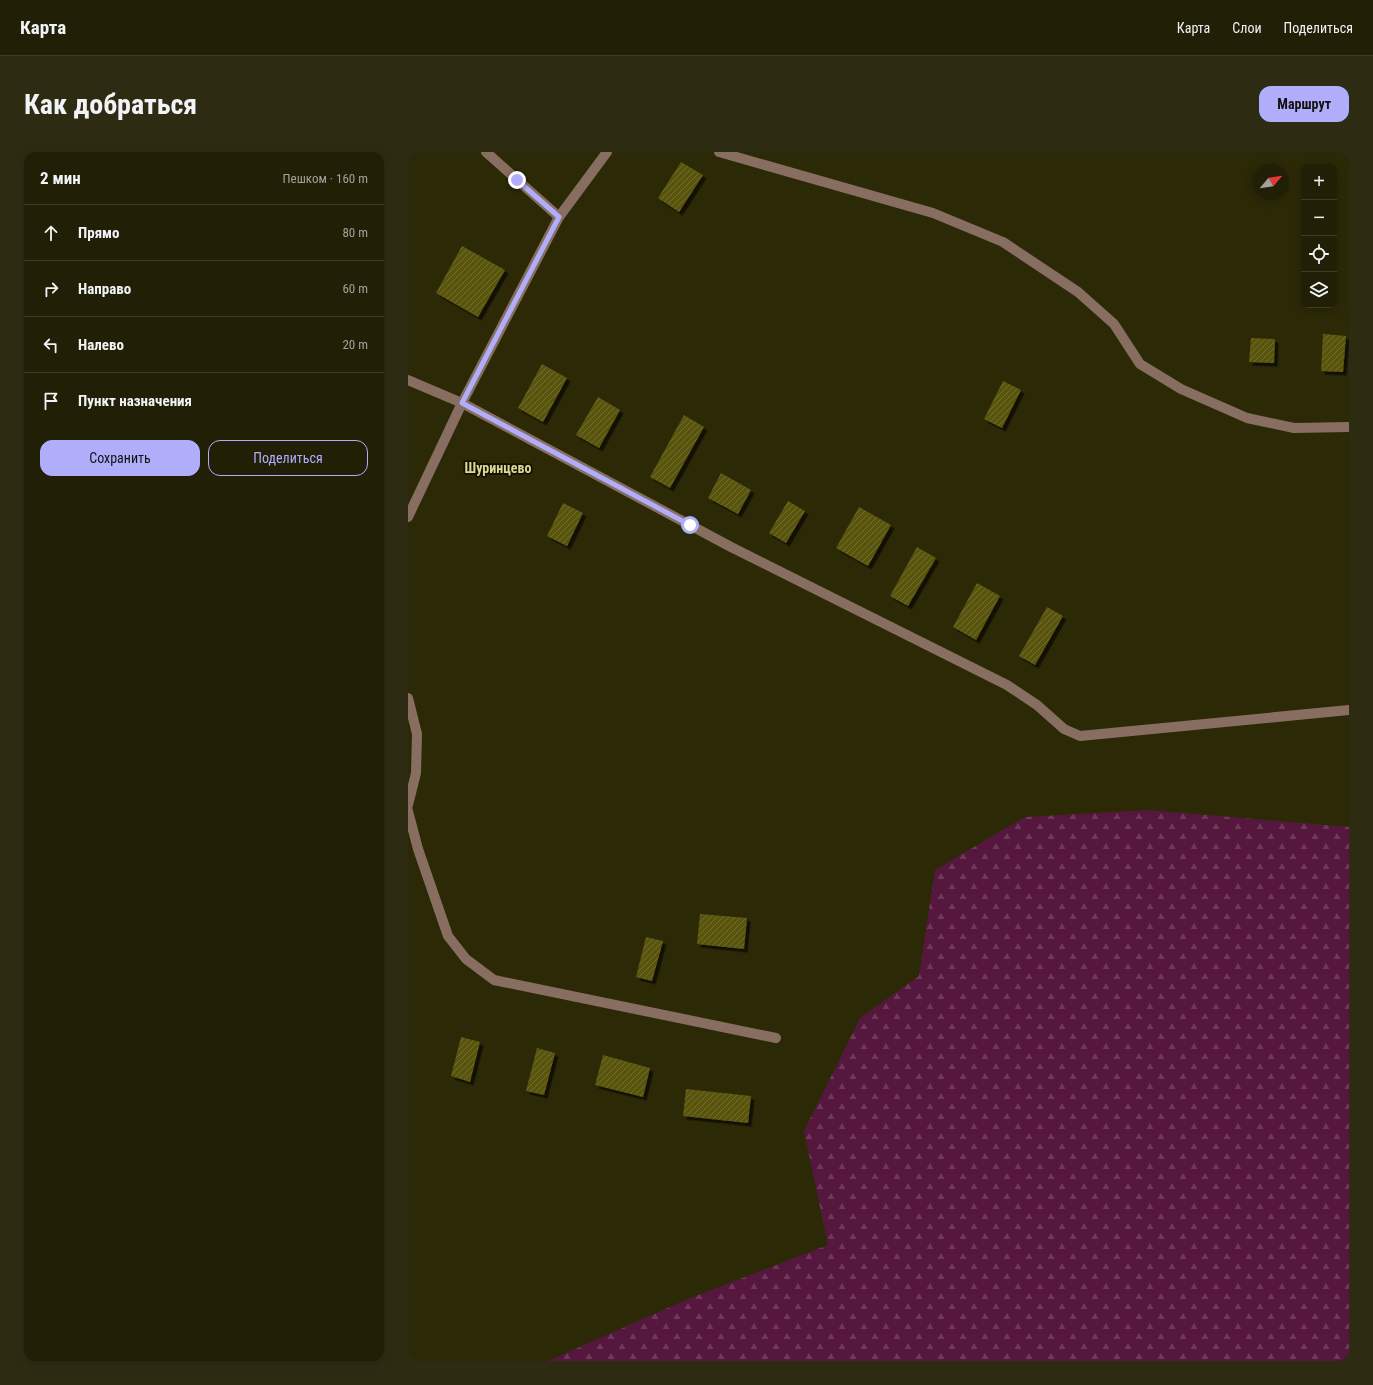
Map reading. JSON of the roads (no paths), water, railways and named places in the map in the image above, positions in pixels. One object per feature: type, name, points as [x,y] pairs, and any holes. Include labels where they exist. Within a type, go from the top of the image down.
[{"type":"street","points":[[486,152],[559,217]]},
{"type":"street","points":[[408,517],[462,403],[559,217],[606,152]]},
{"type":"street","points":[[719,152],[933,213],[1003,242],[1078,292],[1114,324],[1140,364],[1181,389],[1247,418],[1294,428],[1349,427]]},
{"type":"street","points":[[408,380],[462,403],[730,547],[1008,685],[1038,705],[1064,729],[1080,736],[1349,710]]},
{"type":"street","points":[[408,698],[417,734],[416,773],[408,804]]},
{"type":"street","points":[[408,811],[418,849],[448,936],[466,959],[494,980],[776,1038]]},
{"type":"district","name":"Шуринцево","points":[[498,468]]}]
